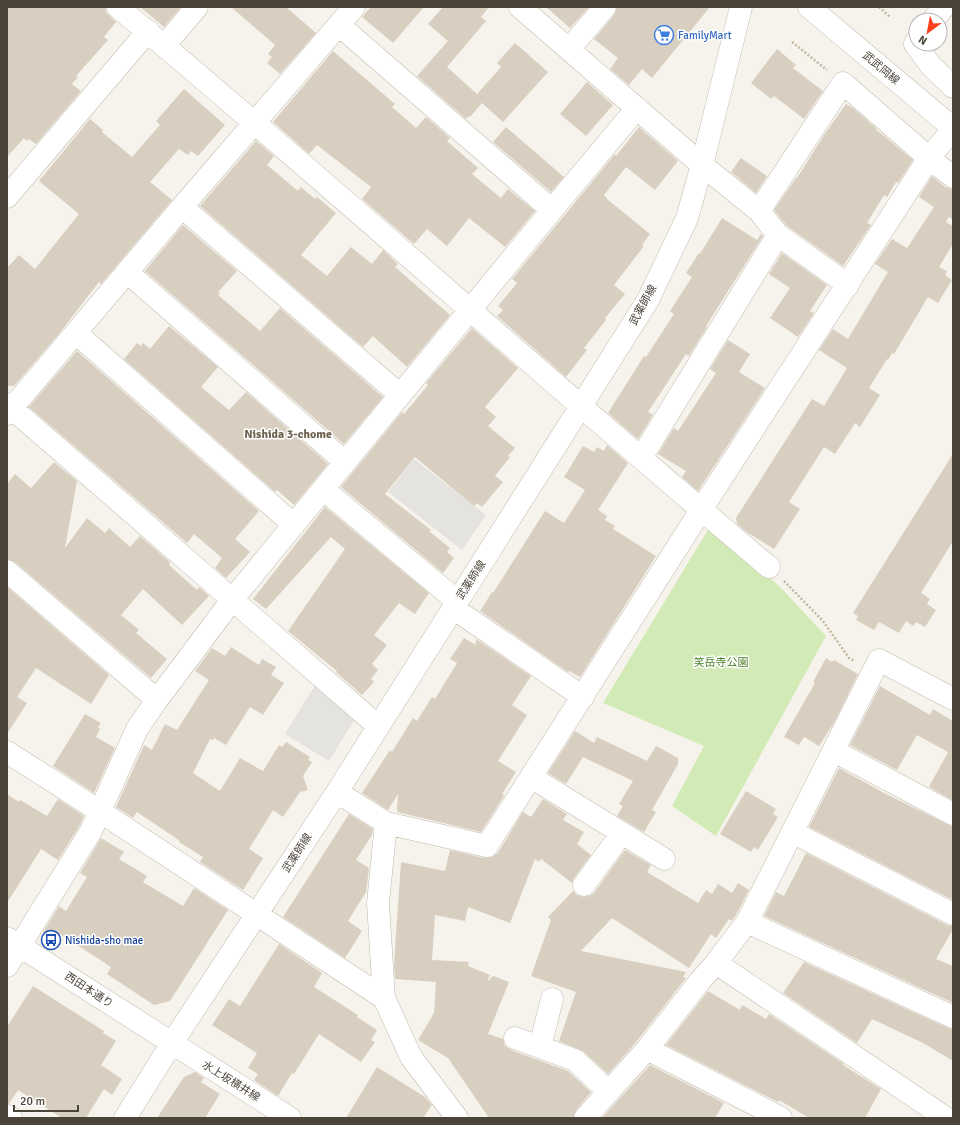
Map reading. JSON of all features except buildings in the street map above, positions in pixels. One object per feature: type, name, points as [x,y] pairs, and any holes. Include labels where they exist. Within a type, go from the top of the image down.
[{"type":"street","points":[[118,7],[148,31],[471,309],[701,510],[769,567]]},
{"type":"street","points":[[164,46],[197,7]]},
{"type":"street","points":[[354,7],[76,333],[9,409],[378,726]]},
{"type":"street","points":[[520,7],[702,165],[759,211],[778,235],[848,285]]},
{"type":"street","points":[[569,50],[605,7]]},
{"type":"street","name":"武薬師線","points":[[125,1118],[172,1043],[337,792],[648,300],[687,218],[702,165],[741,7]]},
{"type":"street","name":"武武岡線","points":[[809,7],[953,129]]},
{"type":"street","points":[[339,25],[552,210]]},
{"type":"street","points":[[7,197],[148,31]]},
{"type":"street","points":[[920,52],[931,66],[953,87]]},
{"type":"street","points":[[759,211],[843,83],[932,154],[953,177]]},
{"type":"street","points":[[7,966],[13,942],[91,831],[137,729],[157,700],[232,600],[637,108]]},
{"type":"street","points":[[337,792],[386,823],[487,846],[701,510],[932,154],[953,129]]},
{"type":"street","points":[[182,207],[400,395]]},
{"type":"street","points":[[641,458],[778,235]]},
{"type":"street","points":[[128,272],[345,462]]},
{"type":"street","points":[[76,333],[294,525]]},
{"type":"street","points":[[323,489],[455,605],[583,697]]},
{"type":"street","points":[[7,571],[157,700]]},
{"type":"street","points":[[585,1118],[648,1049],[747,922],[879,660],[953,699]]},
{"type":"street","points":[[834,751],[953,814]]},
{"type":"street","points":[[7,752],[100,810],[256,915],[384,998]]},
{"type":"street","points":[[531,777],[664,859]]},
{"type":"street","points":[[386,823],[378,903],[384,998],[411,1057],[457,1118]]},
{"type":"street","points":[[792,832],[953,914]]},
{"type":"street","points":[[584,885],[622,833]]},
{"type":"street","points":[[747,922],[953,1018]]},
{"type":"street","name":"西田本通り","points":[[13,942],[172,1043]]},
{"type":"street","points":[[716,963],[946,1118]]},
{"type":"street","points":[[540,1047],[552,999]]},
{"type":"street","points":[[515,1038],[575,1060],[609,1092]]},
{"type":"street","name":"水上坂横井線","points":[[172,1043],[290,1118]]},
{"type":"street","points":[[648,1049],[781,1118]]},
{"type":"street","points":[[7,1116],[11,1118]]},
{"type":"path","points":[[879,7],[890,17]]},
{"type":"path","points":[[792,42],[843,83]]},
{"type":"path","points":[[769,567],[823,621],[849,658],[859,663]]},
{"type":"green space","name":"笑岳寺公園","points":[[711,525],[780,587],[826,636],[716,836],[672,806],[704,746],[603,703]]},
{"type":"shaded area","points":[[414,459],[486,515],[462,550],[388,492]]},
{"type":"shaded area","points":[[317,682],[356,717],[329,761],[285,734]]},
{"type":"place","name":"FamilyMart","points":[[664,35]]},
{"type":"place","name":"Nishida-sho mae","points":[[51,940]]},
{"type":"district","name":"Nishida 3-chome","points":[[288,434]]}]
